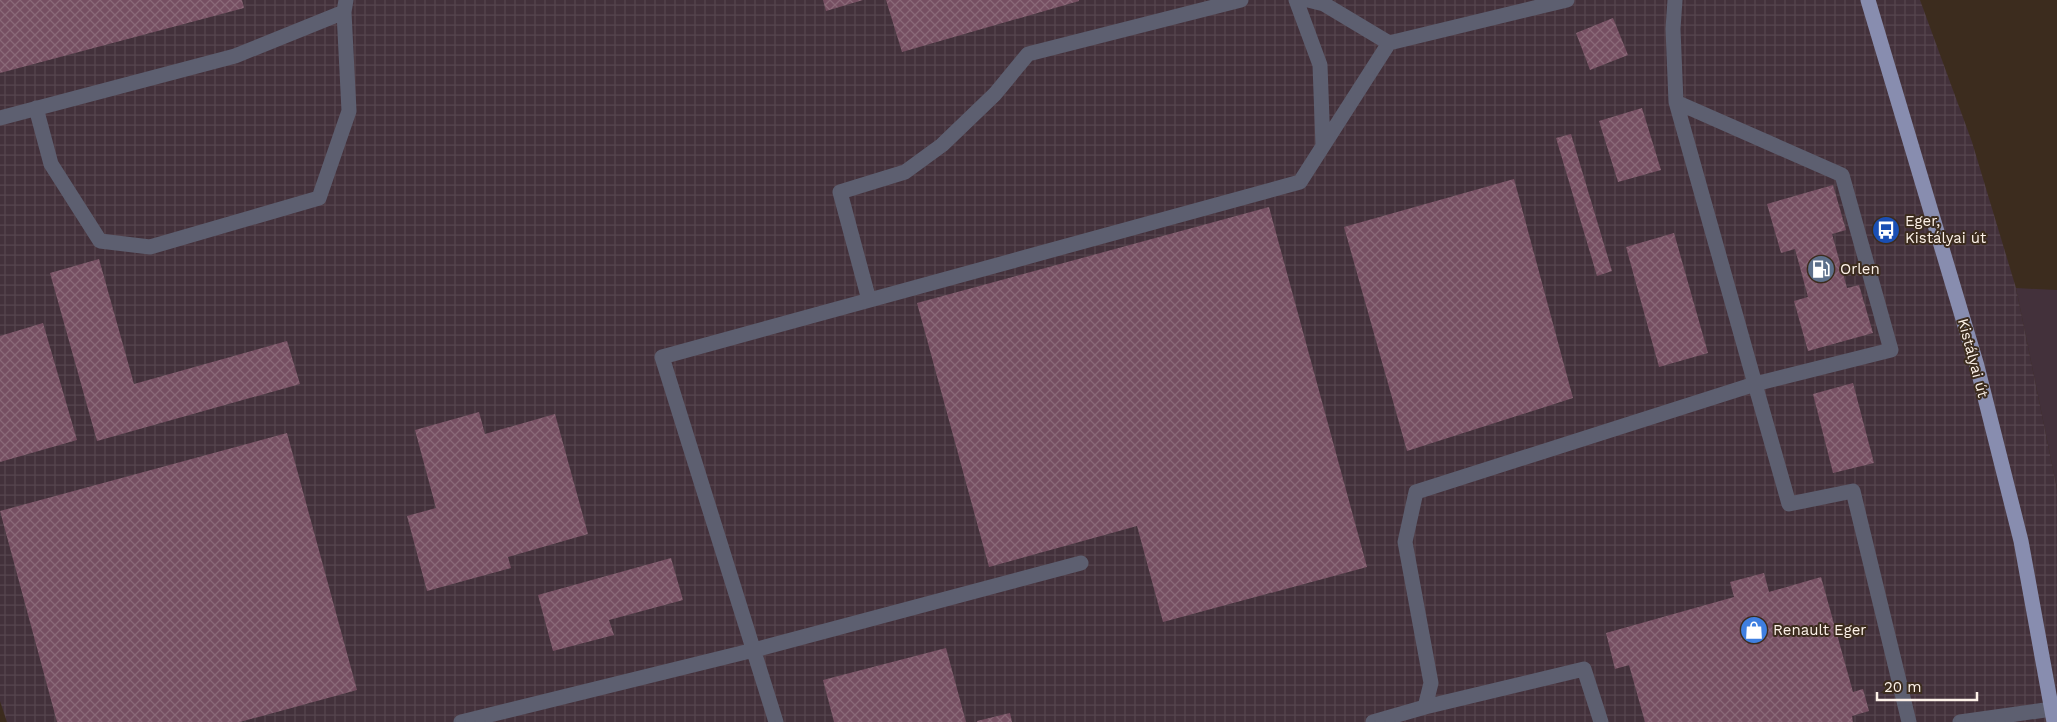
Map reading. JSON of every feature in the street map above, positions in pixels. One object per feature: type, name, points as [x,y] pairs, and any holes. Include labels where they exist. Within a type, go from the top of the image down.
[{"type":"main road","name":"Kistályai út","points":[[1868,0],[1977,366],[2021,542],[2053,715]]},
{"type":"lane","points":[[868,300],[840,192],[905,172],[942,145],[995,94],[1028,54],[1241,0]]},
{"type":"lane","points":[[1296,0],[1320,65],[1322,146]]},
{"type":"lane","points":[[1308,0],[1324,4],[1389,43]]},
{"type":"lane","points":[[776,722],[662,357],[1300,182],[1389,43],[1567,0]]},
{"type":"lane","points":[[1675,0],[1673,29],[1676,102],[1788,504],[1853,491],[1908,722]]},
{"type":"lane","points":[[0,118],[36,108],[235,56],[345,6],[349,111],[319,198],[150,247],[100,241],[51,164],[36,108]]},
{"type":"lane","points":[[1425,707],[1431,683],[1406,542],[1416,492],[1755,384],[1891,350],[1842,175],[1676,102]]},
{"type":"lane","points":[[461,722],[754,650],[1081,563]]},
{"type":"lane","points":[[1373,722],[1425,707],[1584,669],[1601,722]]},
{"type":"lane","points":[[1960,722],[2053,715]]},
{"type":"shaded area","points":[[0,0],[1920,0],[1972,142],[2016,288],[2057,489],[2057,722],[7,722],[0,701]]},
{"type":"shaded area","points":[[2016,288],[2057,290],[2057,489]]},
{"type":"building","points":[[0,0],[242,0],[244,8],[0,73]]},
{"type":"building","points":[[823,0],[863,0],[826,11]]},
{"type":"building","points":[[886,0],[1079,0],[1079,1],[902,52]]},
{"type":"building","points":[[1613,18],[1628,55],[1590,70],[1576,33]]},
{"type":"building","points":[[1642,108],[1661,170],[1618,182],[1599,121]]},
{"type":"building","points":[[1571,134],[1612,271],[1597,276],[1556,138]]},
{"type":"building","points":[[1514,179],[1573,398],[1407,451],[1344,227]]},
{"type":"building","name":"Orlen","points":[[1833,185],[1846,230],[1832,234],[1847,288],[1859,285],[1873,333],[1808,351],[1794,301],[1808,297],[1795,249],[1781,253],[1767,204]]},
{"type":"building","points":[[1269,207],[1367,567],[1163,622],[1137,526],[989,567],[917,303]]},
{"type":"building","points":[[1674,233],[1708,353],[1659,367],[1626,247]]},
{"type":"building","points":[[99,259],[134,384],[287,341],[300,384],[97,441],[50,273]]},
{"type":"building","points":[[43,323],[77,440],[0,462],[0,336]]},
{"type":"building","points":[[1853,383],[1874,463],[1833,473],[1813,394]]},
{"type":"building","points":[[479,412],[485,434],[555,414],[588,534],[508,557],[511,568],[427,591],[407,516],[436,508],[415,430]]},
{"type":"building","points":[[287,433],[357,690],[240,722],[57,722],[0,511]]},
{"type":"building","points":[[671,558],[683,600],[609,620],[614,635],[553,651],[538,595]]},
{"type":"building","points":[[1764,573],[1769,592],[1821,577],[1853,692],[1863,689],[1869,711],[1852,716],[1853,722],[1645,722],[1629,665],[1615,669],[1606,633],[1734,597],[1730,582]]},
{"type":"building","points":[[946,648],[966,722],[834,722],[823,680]]},
{"type":"building","points":[[1010,713],[1012,722],[977,722],[977,721]]},
{"type":"place","name":"Eger, Kistályai út","points":[[1886,230]]},
{"type":"place","name":"Orlen","points":[[1821,269]]},
{"type":"place","name":"Renault Eger","points":[[1754,630]]}]
